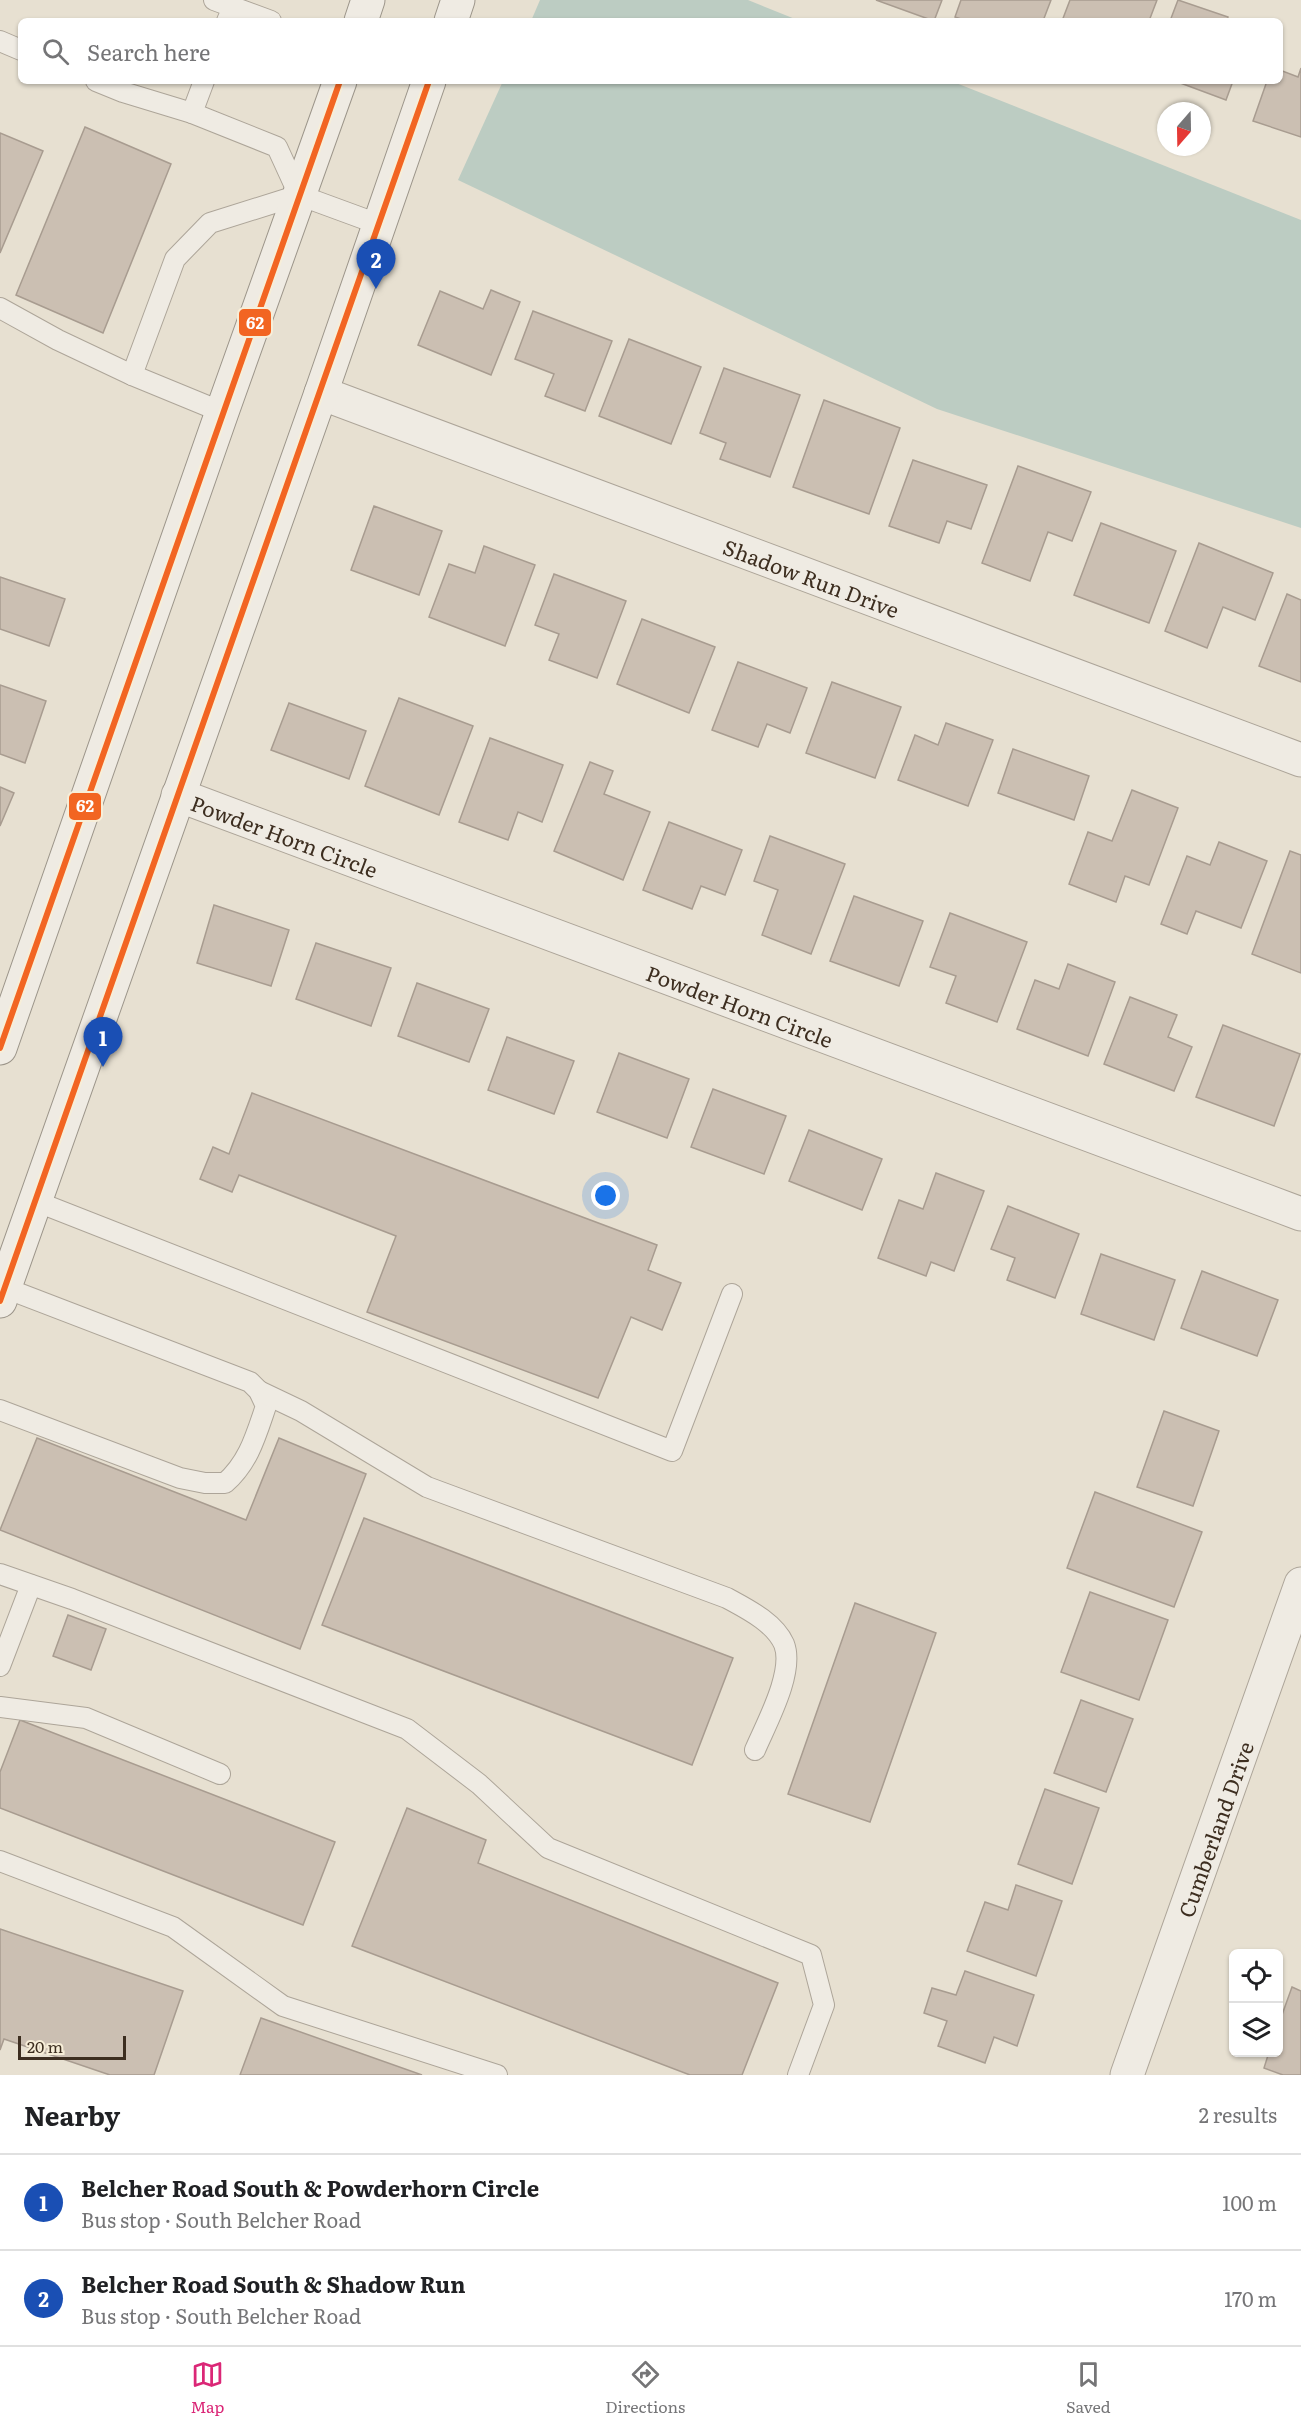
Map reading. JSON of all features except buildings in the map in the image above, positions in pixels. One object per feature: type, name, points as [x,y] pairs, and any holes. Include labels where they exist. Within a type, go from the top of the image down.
[{"type":"street","points":[[362,18],[369,0]]},
{"type":"street","points":[[452,18],[458,0]]},
{"type":"street","points":[[0,1048],[339,84]]},
{"type":"street","points":[[2,1291],[321,393],[428,84]]},
{"type":"street","name":"Shadow Run Drive","points":[[321,393],[1301,760]]},
{"type":"street","name":"Powder Horn Circle","points":[[178,795],[1301,1214]]},
{"type":"street","name":"Cumberland Drive","points":[[1127,2075],[1301,1584]]},
{"type":"lane","points":[[214,0],[230,14],[253,18]]},
{"type":"lane","points":[[0,41],[18,50]]},
{"type":"lane","points":[[103,84],[192,113],[277,147],[299,195]]},
{"type":"lane","points":[[192,113],[203,84]]},
{"type":"lane","points":[[132,375],[175,259],[210,223],[299,195],[378,224]]},
{"type":"lane","points":[[0,308],[58,340],[132,375],[222,412]]},
{"type":"lane","points":[[35,1201],[672,1451],[732,1294]]},
{"type":"lane","points":[[0,1410],[180,1478],[205,1483],[225,1483],[238,1472],[247,1459],[266,1406],[259,1391],[250,1382],[2,1291]]},
{"type":"lane","points":[[259,1391],[300,1410],[427,1487],[727,1598],[753,1612],[771,1628],[783,1644],[786,1662],[783,1681],[755,1750]]},
{"type":"lane","points":[[0,1574],[407,1729],[479,1784],[548,1848],[811,1955],[824,2005],[798,2075]]},
{"type":"lane","points":[[0,1666],[31,1585]]},
{"type":"lane","points":[[0,1707],[86,1718],[220,1774]]},
{"type":"lane","points":[[0,1861],[172,1927],[283,2006],[497,2075]]},
{"type":"shaded area","points":[[540,0],[748,0],[793,18],[532,18]]},
{"type":"shaded area","points":[[502,84],[959,84],[1301,220],[1301,528],[937,409],[458,180]]},
{"type":"transit line","name":"62","points":[[0,1048],[339,84]]},
{"type":"transit line","name":"62","points":[[0,1301],[428,84]]},
{"type":"place","name":"Belcher Road South & Shadow Run","points":[[376,289]]},
{"type":"place","name":"Belcher Road South & Powderhorn Circle","points":[[103,1067]]}]
